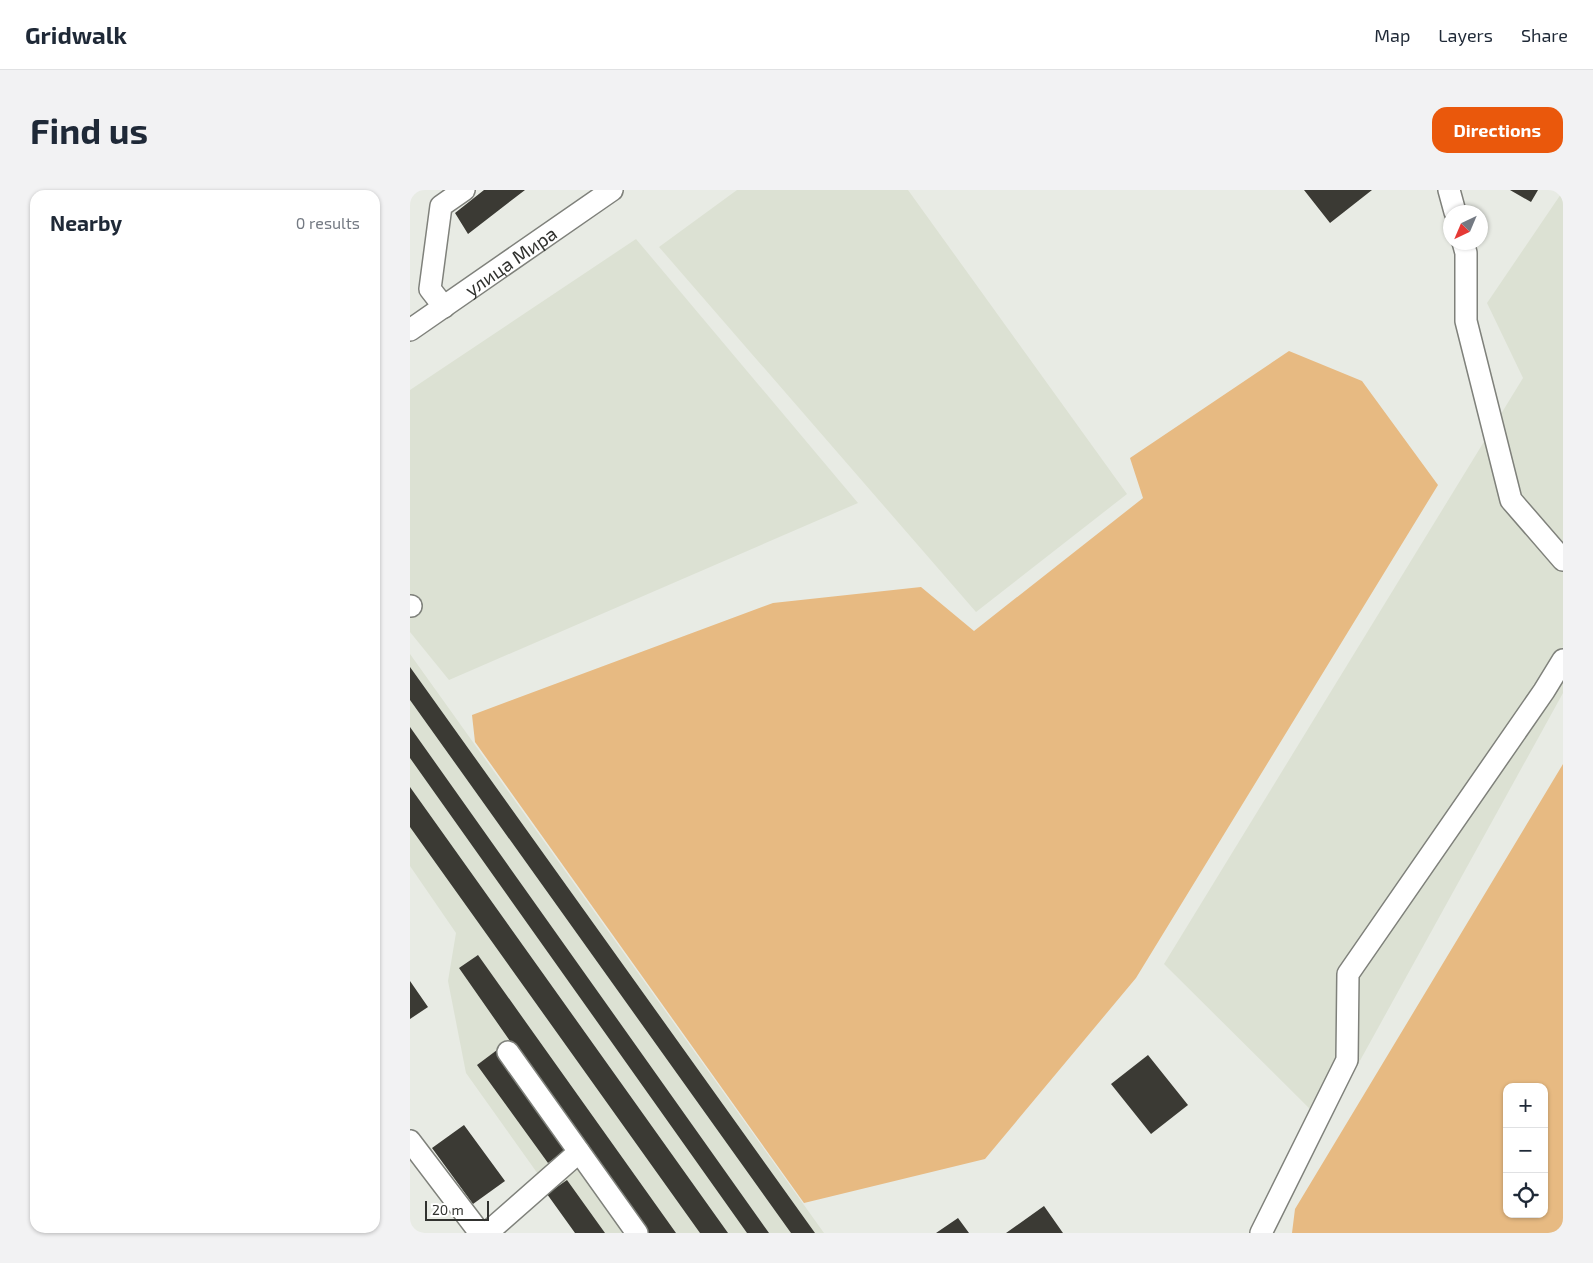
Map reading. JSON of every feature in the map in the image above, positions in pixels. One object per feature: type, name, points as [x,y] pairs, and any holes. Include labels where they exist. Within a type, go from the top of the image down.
[{"type":"street","points":[[444,306],[430,289],[442,206],[464,190]]},
{"type":"street","name":"улица Мира","points":[[410,330],[612,190]]},
{"type":"street","points":[[1449,190],[1453,205]]},
{"type":"street","points":[[1465,250],[1466,321],[1511,500],[1563,560]]},
{"type":"street","points":[[1261,1233],[1347,1060],[1348,974],[1544,691],[1563,660]]},
{"type":"street","points":[[508,1052],[637,1233]]},
{"type":"street","points":[[410,1141],[480,1233]]},
{"type":"street","points":[[487,1233],[579,1152]]},
{"type":"shaded area","points":[[737,190],[908,190],[1127,494],[976,612],[659,247]]},
{"type":"shaded area","points":[[1563,191],[1563,693],[1325,1124],[1164,964],[1523,378],[1487,303]]},
{"type":"shaded area","points":[[636,239],[858,503],[449,680],[410,632],[410,390]]},
{"type":"shaded area","points":[[1289,351],[1362,381],[1438,485],[1136,978],[985,1159],[804,1203],[475,742],[472,715],[773,603],[921,587],[974,631],[1143,498],[1130,458]]},
{"type":"shaded area","points":[[410,654],[824,1233],[580,1233],[466,1073],[448,981],[456,933],[410,866]]},
{"type":"shaded area","points":[[1563,764],[1563,1233],[1292,1233],[1295,1209]]},
{"type":"building","points":[[484,190],[525,190],[468,234],[455,213]]},
{"type":"building","points":[[1304,190],[1372,190],[1330,223]]},
{"type":"building","points":[[1510,190],[1538,190],[1531,202]]},
{"type":"building","points":[[410,667],[815,1233],[791,1233],[410,700]]},
{"type":"building","points":[[410,727],[769,1233],[747,1233],[410,758]]},
{"type":"building","points":[[410,787],[728,1233],[700,1233],[410,827]]},
{"type":"building","points":[[478,955],[676,1233],[647,1233],[510,1041],[459,968]]},
{"type":"building","points":[[410,981],[428,1007],[410,1019]]},
{"type":"building","points":[[497,1050],[568,1148],[548,1163],[477,1065]]},
{"type":"building","points":[[1148,1055],[1188,1105],[1151,1134],[1111,1084]]},
{"type":"building","points":[[464,1125],[505,1181],[473,1204],[432,1148]]},
{"type":"building","points":[[567,1180],[605,1233],[575,1233],[547,1194]]},
{"type":"building","points":[[1044,1206],[1063,1233],[1006,1233]]},
{"type":"building","points":[[958,1218],[969,1233],[936,1233]]}]
